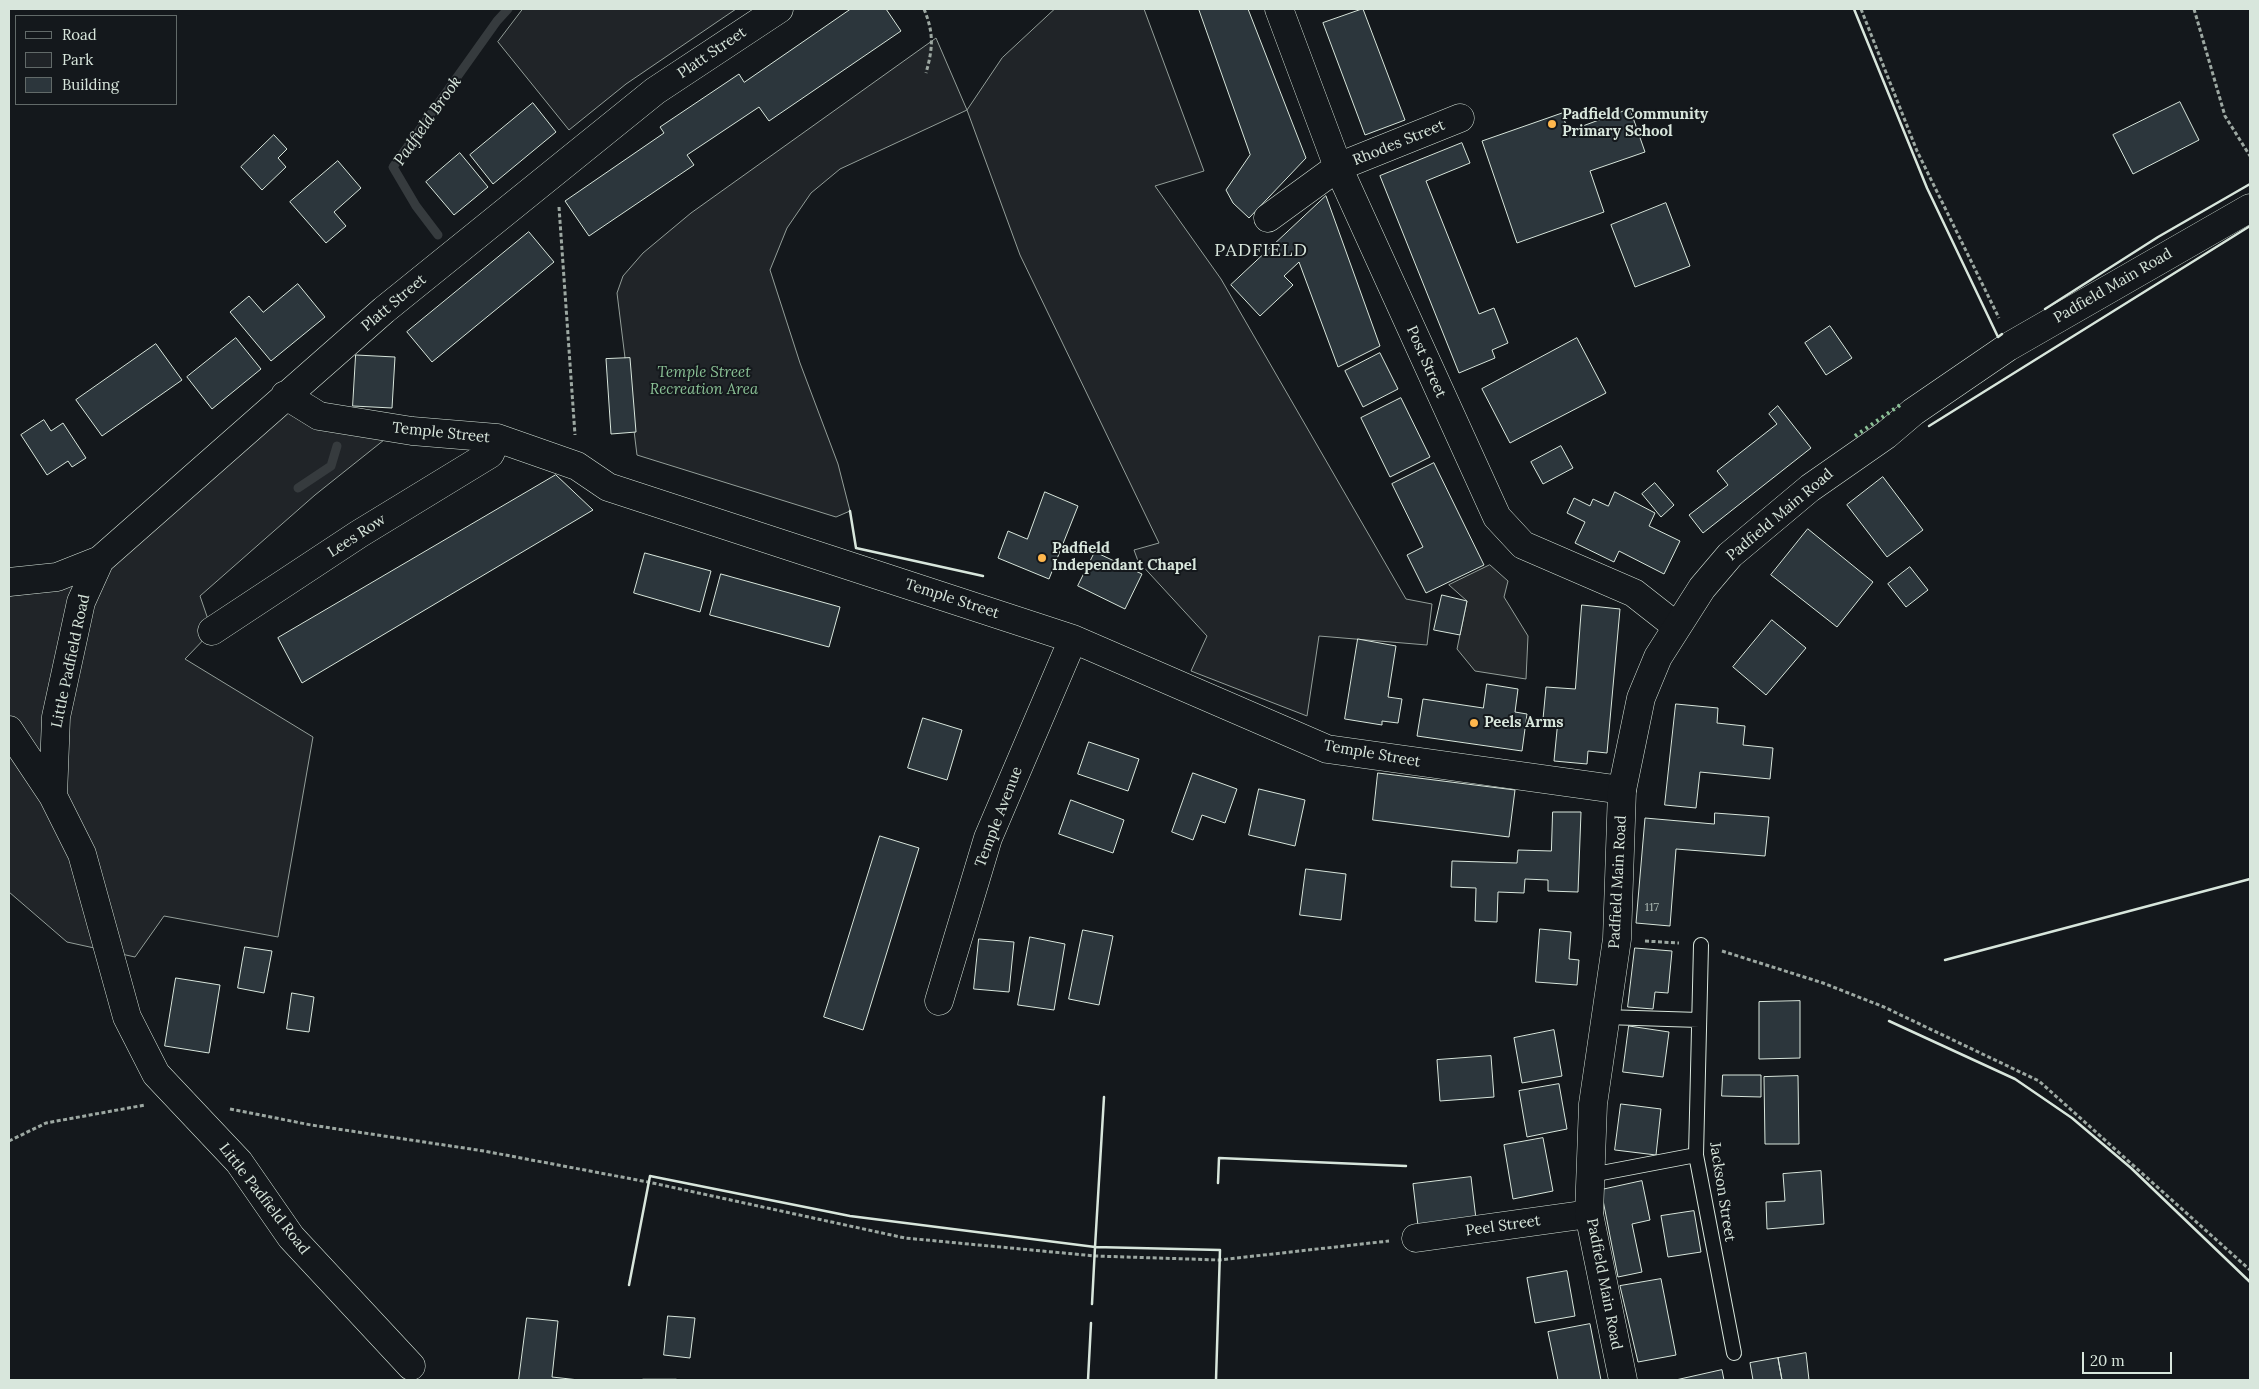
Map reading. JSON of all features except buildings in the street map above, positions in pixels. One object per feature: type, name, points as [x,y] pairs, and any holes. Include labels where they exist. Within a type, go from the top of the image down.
[{"type":"street","name":"Platt Street","points":[[9,582],[57,578],[100,560],[285,395],[384,310],[655,91],[779,9]]},
{"type":"street","name":"Post Street","points":[[1279,9],[1338,167],[1497,517],[1522,545],[1634,593],[1676,626]]},
{"type":"street","name":"Rhodes Street","points":[[1268,218],[1338,167],[1460,118]]},
{"type":"street","name":"Padfield Main Road","points":[[1623,1380],[1590,1214],[1593,1104],[1617,939],[1622,790],[1641,698],[1658,657],[1702,588],[1730,555],[1758,530],[1840,466],[1886,436],[1913,412],[2008,347],[2250,208]]},
{"type":"street","name":"Temple Street","points":[[285,395],[319,416],[412,431],[497,438],[577,466],[608,487],[1073,639],[1327,749],[1622,790]]},
{"type":"street","name":"Lees Row","points":[[212,631],[359,534],[490,454],[497,438]]},
{"type":"street","name":"Little Padfield Road","points":[[53,796],[56,717],[81,602],[100,560]]},
{"type":"street","name":"Temple Avenue","points":[[939,1001],[988,838],[1073,639]]},
{"type":"street","name":"Little Padfield Road","points":[[9,730],[53,796],[82,854],[127,1017],[156,1074],[239,1162],[291,1237],[411,1366]]},
{"type":"street","name":"Peel Street","points":[[1416,1238],[1590,1214]]},
{"type":"lane","name":"Jackson Street","points":[[1701,945],[1696,1156],[1734,1353]]},
{"type":"lane","points":[[1605,1017],[1699,1020]]},
{"type":"lane","points":[[1591,1174],[1696,1156]]},
{"type":"path","points":[[924,9],[930,23],[932,50],[926,73]]},
{"type":"path","points":[[1861,9],[1916,151],[1998,313],[2008,347]]},
{"type":"path","points":[[2194,9],[2225,116],[2250,156]]},
{"type":"path","points":[[548,178],[559,208],[577,466]]},
{"type":"path","points":[[1617,939],[1701,945],[1750,958],[1884,1007],[2039,1081],[2250,1270]]},
{"type":"path","points":[[9,1140],[46,1123],[179,1099]]},
{"type":"path","points":[[222,1108],[311,1125],[484,1152],[638,1180],[905,1238],[1095,1256],[1219,1260],[1416,1238]]},
{"type":"green space","points":[[523,9],[736,9],[626,84],[569,130],[498,42]]},
{"type":"green space","points":[[1055,9],[1144,9],[1204,171],[1155,186],[1221,279],[1406,599],[1432,604],[1427,645],[1319,636],[1307,716],[1191,671],[1207,636],[1138,561],[1134,550],[1159,543],[1020,255],[967,110],[1002,58]]},
{"type":"green space","name":"Temple Street Recreation Area","points":[[936,38],[967,110],[840,169],[811,193],[787,228],[770,270],[800,363],[838,464],[850,511],[836,517],[637,455],[617,293],[623,276],[643,253],[691,213]]},
{"type":"green space","points":[[285,407],[394,432],[315,495],[200,596],[212,631],[185,659],[313,737],[278,937],[164,916],[135,957],[67,942],[9,892],[9,596],[60,590]]},
{"type":"shaded area","points":[[1490,565],[1508,581],[1504,597],[1528,636],[1526,679],[1475,671],[1457,649],[1467,601],[1449,585]]},
{"type":"waterway","name":"Padfield Brook","points":[[438,235],[416,206],[393,167],[497,21],[508,9]]},
{"type":"waterway","points":[[298,488],[331,466],[337,446]]},
{"type":"hedge","points":[[1855,436],[1903,403]]},
{"type":"wall","points":[[1854,9],[1927,188],[1998,337],[2002,334]]},
{"type":"wall","points":[[2045,309],[2158,237],[2250,184]]},
{"type":"wall","points":[[1929,426],[2250,226]]},
{"type":"wall","points":[[850,511],[856,548],[983,576]]},
{"type":"wall","points":[[1945,960],[2250,879]]},
{"type":"wall","points":[[1889,1021],[2015,1079],[2072,1118],[2131,1168],[2250,1282]]},
{"type":"wall","points":[[629,1285],[650,1176],[850,1216],[1095,1247],[1104,1097]]},
{"type":"wall","points":[[1218,1183],[1219,1158],[1406,1166]]},
{"type":"wall","points":[[1092,1304],[1095,1247],[1220,1250],[1216,1380]]},
{"type":"wall","points":[[1088,1380],[1091,1323]]},
{"type":"wall","points":[[643,1380],[676,1380]]},
{"type":"place","name":"Padfield Community Primary School","points":[[1552,124]]},
{"type":"place","name":"Padfield Independant Chapel","points":[[1042,558]]},
{"type":"place","name":"Peels Arms","points":[[1474,723]]},
{"type":"district","name":"PADFIELD","points":[[1261,251]]}]
